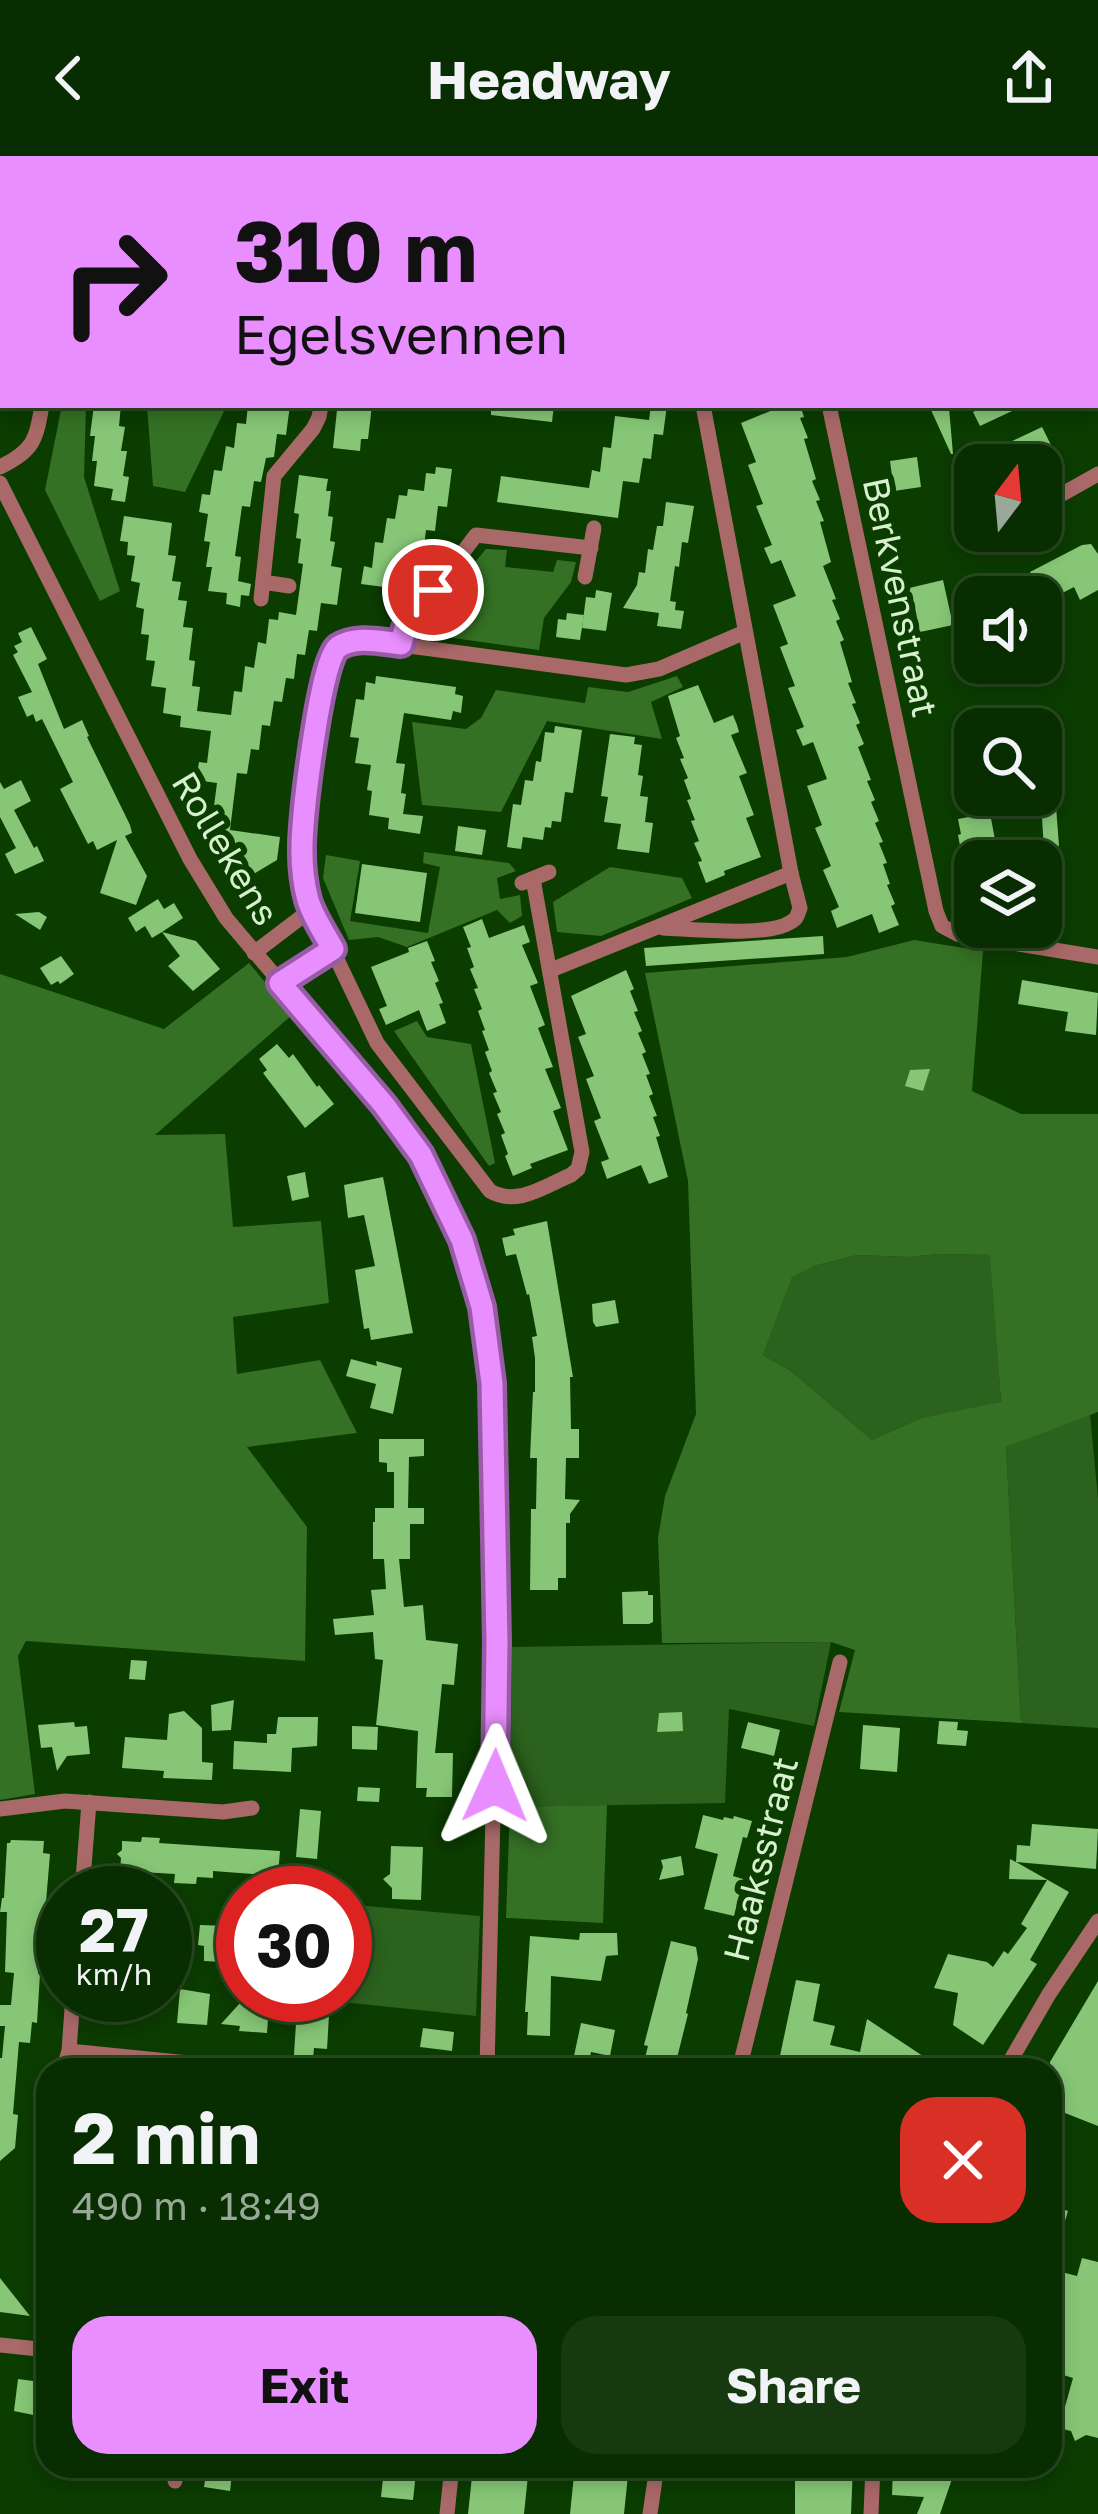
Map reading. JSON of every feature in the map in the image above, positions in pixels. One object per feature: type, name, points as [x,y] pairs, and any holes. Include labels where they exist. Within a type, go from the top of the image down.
[{"type":"street","points":[[0,467],[28,452],[42,408]]},
{"type":"street","points":[[289,586],[262,591],[274,476],[313,429],[320,408]]},
{"type":"street","points":[[654,928],[782,927],[793,922],[800,908],[704,408]]},
{"type":"street","name":"Berkvenstraat","points":[[830,408],[942,926],[957,934],[1098,957]]},
{"type":"street","points":[[1062,494],[1098,474]]},
{"type":"street","name":"Rollekens","points":[[0,483],[180,841],[226,918],[421,1155],[462,1240],[482,1307],[492,1383],[497,1642],[487,2058]]},
{"type":"street","points":[[585,577],[594,528]]},
{"type":"street","points":[[401,644],[410,620],[476,535],[591,548]]},
{"type":"street","points":[[535,878],[582,1153],[571,1175],[508,1198],[490,1191],[377,1043],[312,909],[303,828],[331,654],[340,646],[364,640],[626,675],[659,669],[746,632]]},
{"type":"street","points":[[551,970],[791,873]]},
{"type":"street","points":[[254,953],[312,909]]},
{"type":"street","points":[[280,983],[333,949]]},
{"type":"street","name":"Haaksstraat","points":[[742,2058],[840,1662]]},
{"type":"street","points":[[0,1809],[64,1801],[223,1812],[252,1808]]},
{"type":"street","points":[[84,1866],[89,1802]]},
{"type":"street","points":[[1012,2058],[1098,1921]]},
{"type":"street","points":[[67,2058],[72,2022]]},
{"type":"street","points":[[69,2051],[139,2058]]},
{"type":"street","points":[[0,2345],[36,2349]]},
{"type":"street","points":[[447,2514],[451,2478]]},
{"type":"street","points":[[650,2514],[655,2478]]},
{"type":"street","points":[[871,2514],[872,2478]]},
{"type":"green space","points":[[61,408],[86,408],[84,477],[120,591],[100,601],[45,490]]},
{"type":"green space","points":[[147,408],[226,408],[185,492],[153,486]]},
{"type":"green space","points":[[486,549],[507,550],[505,567],[553,572],[557,560],[576,562],[571,582],[544,618],[539,650],[432,635],[426,620]]},
{"type":"green space","points":[[677,676],[683,687],[651,702],[662,739],[547,721],[501,812],[422,805],[412,722],[466,729],[481,718],[496,690],[585,703],[588,687],[628,692]]},
{"type":"green space","points":[[424,852],[509,863],[516,871],[497,878],[500,899],[520,895],[522,916],[510,923],[497,910],[407,947],[378,937],[349,940],[323,878],[326,855],[360,861],[350,921],[428,933],[440,867],[423,863]]},
{"type":"green space","points":[[610,867],[682,878],[692,898],[601,936],[557,932],[553,902]]},
{"type":"green space","points":[[914,940],[983,951],[972,1091],[1021,1114],[1098,1114],[1098,1412],[1006,1447],[1021,1723],[839,1712],[855,1650],[831,1642],[662,1643],[658,1538],[665,1496],[696,1414],[688,1181],[645,973],[847,957]],"holes":[[[857,1255],[990,1255],[1001,1402],[921,1418],[872,1440],[791,1371],[763,1355],[792,1277]]]},
{"type":"green space","points":[[249,963],[292,1015],[155,1135],[225,1134],[233,1227],[321,1221],[329,1303],[233,1317],[237,1374],[320,1360],[357,1433],[247,1447],[307,1527],[305,1661],[26,1641],[18,1656],[35,1794],[0,1800],[0,974],[164,1029]]},
{"type":"green space","points":[[417,1021],[427,1037],[471,1044],[495,1163],[489,1166],[394,1031]]},
{"type":"green space","points":[[857,1255],[991,1255],[1001,1403],[921,1418],[872,1440],[791,1371],[763,1355],[792,1276]]},
{"type":"green space","points":[[1090,1414],[1098,1498],[1098,1728],[1021,1723],[1006,1447]]},
{"type":"green space","points":[[831,1642],[814,1726],[729,1709],[725,1803],[510,1807],[512,1647]]},
{"type":"green space","points":[[607,1805],[603,1923],[506,1918],[510,1807]]},
{"type":"green space","points":[[372,1906],[480,1916],[476,2016],[372,2005]]},
{"type":"building","points":[[94,408],[121,408],[119,426],[125,427],[121,451],[127,451],[123,476],[129,477],[125,502],[111,500],[113,489],[94,486],[95,436],[90,436]]},
{"type":"building","points":[[248,408],[290,408],[286,435],[277,434],[274,457],[266,458],[261,482],[254,481],[250,507],[242,506],[235,556],[241,557],[238,581],[251,584],[249,596],[241,595],[240,607],[226,604],[227,593],[208,591],[210,542],[204,541],[208,514],[199,512],[202,494],[210,495],[214,470],[222,471],[226,446],[234,448],[237,423],[246,424]]},
{"type":"building","points":[[372,408],[368,439],[361,439],[360,451],[333,448],[337,410]]},
{"type":"building","points":[[491,408],[554,408],[552,422],[491,415]]},
{"type":"building","points":[[651,408],[667,408],[663,435],[654,434],[651,459],[643,458],[639,483],[623,481],[618,518],[497,502],[501,476],[589,488],[592,470],[600,472],[603,447],[611,448],[615,416],[649,420]]},
{"type":"building","points":[[778,408],[801,408],[804,417],[800,418],[808,438],[804,439],[831,562],[823,566],[836,599],[832,600],[840,619],[836,621],[844,640],[840,642],[856,703],[852,704],[860,723],[856,725],[864,744],[858,747],[871,780],[867,781],[875,800],[871,802],[879,821],[875,823],[883,842],[879,843],[887,863],[883,864],[887,885],[895,904],[891,906],[899,925],[879,933],[872,914],[837,928],[831,911],[839,907],[823,870],[831,866],[815,828],[822,825],[807,786],[827,779],[813,742],[803,746],[796,730],[804,727],[788,688],[795,686],[780,647],[788,644],[773,605],[796,596],[781,560],[771,564],[764,548],[772,545],[756,506],[763,504],[748,465],[756,462],[741,423]]},
{"type":"building","points":[[949,408],[953,454],[931,410]]},
{"type":"building","points":[[982,408],[1019,408],[980,426],[973,412]]},
{"type":"building","points":[[1042,427],[1050,444],[1006,444]]},
{"type":"building","points":[[917,457],[921,487],[894,491],[890,461]]},
{"type":"building","points":[[436,467],[452,469],[447,507],[438,506],[435,531],[426,530],[423,555],[414,554],[411,579],[386,575],[384,587],[361,584],[364,566],[372,568],[375,542],[383,543],[387,518],[395,519],[399,495],[407,496],[408,489],[424,491],[426,473],[435,474]]},
{"type":"building","points":[[299,475],[328,479],[328,516],[333,517],[330,541],[335,542],[331,566],[342,568],[337,605],[321,603],[317,631],[309,630],[305,655],[297,654],[294,679],[286,678],[282,702],[274,701],[270,726],[262,725],[259,750],[251,749],[247,774],[237,773],[230,830],[280,837],[277,860],[237,884],[241,850],[227,848],[228,840],[210,837],[217,783],[196,780],[199,762],[207,763],[211,731],[180,727],[181,716],[163,713],[166,688],[151,686],[155,661],[146,660],[149,635],[141,634],[144,609],[136,607],[140,583],[131,581],[135,556],[127,555],[128,542],[120,541],[124,516],[172,523],[168,555],[176,556],[172,581],[181,582],[178,600],[187,601],[183,627],[193,628],[189,660],[195,661],[192,686],[200,687],[197,711],[231,715],[234,691],[242,692],[245,666],[254,668],[258,642],[266,644],[269,619],[278,620],[279,612],[296,615],[303,564],[298,563],[301,539],[296,538],[299,514],[294,513]]},
{"type":"building","points":[[666,502],[694,506],[688,543],[682,542],[679,567],[675,566],[670,601],[676,602],[675,610],[684,611],[681,629],[657,626],[659,613],[623,608],[639,572],[645,573],[648,549],[653,550],[657,526],[663,526]]},
{"type":"building","points":[[1091,544],[1098,554],[1098,590],[1080,600],[1074,587],[1062,593],[1062,576],[1032,576],[1030,572]]},
{"type":"building","points":[[943,580],[953,625],[920,632],[914,603],[908,604],[905,589]]},
{"type":"building","points":[[596,590],[612,593],[606,631],[582,628],[586,597],[595,598]]},
{"type":"building","points":[[567,613],[584,615],[580,640],[556,637],[558,619],[566,620]]},
{"type":"building","points":[[31,627],[47,659],[38,664],[64,729],[82,720],[130,825],[132,833],[125,836],[147,876],[136,905],[100,893],[117,840],[97,850],[93,841],[88,844],[60,789],[73,782],[42,719],[36,722],[33,714],[27,717],[18,697],[32,692],[13,655],[18,652],[14,646],[22,642],[18,633]]},
{"type":"building","points":[[376,676],[456,687],[455,694],[463,696],[461,713],[453,711],[451,720],[404,713],[396,763],[405,764],[403,814],[423,816],[420,834],[388,829],[389,818],[369,815],[371,765],[355,763],[359,738],[350,737],[356,699],[364,700],[366,682],[375,684]]},
{"type":"building","points":[[698,685],[714,723],[733,715],[737,725],[739,732],[731,735],[747,773],[739,776],[754,815],[746,818],[761,857],[706,883],[694,843],[699,841],[687,800],[691,799],[684,780],[688,778],[676,738],[680,736],[668,696]]},
{"type":"building","points":[[555,726],[582,730],[573,793],[565,792],[561,822],[552,821],[551,828],[545,827],[543,840],[523,837],[521,849],[507,847],[513,804],[521,805],[525,780],[533,781],[536,761],[541,762],[545,732],[554,733]]},
{"type":"building","points":[[610,734],[635,737],[634,744],[642,745],[640,796],[648,797],[645,822],[653,823],[649,853],[617,849],[621,824],[604,822],[608,797],[601,796]]},
{"type":"building","points":[[21,780],[31,801],[14,810],[44,861],[15,874],[5,854],[16,848],[0,817],[0,782],[4,789]]},
{"type":"building","points":[[991,816],[995,840],[959,840],[958,819]]},
{"type":"building","points":[[1042,816],[1057,816],[1059,840],[1043,840]]},
{"type":"building","points":[[458,826],[486,830],[482,855],[455,851]]},
{"type":"building","points":[[362,864],[427,873],[420,922],[355,913]]},
{"type":"building","points":[[158,899],[164,909],[174,903],[183,918],[152,938],[145,926],[136,932],[128,918]]},
{"type":"building","points":[[39,912],[47,917],[40,930],[15,914]]},
{"type":"building","points":[[482,919],[489,938],[524,925],[530,942],[522,945],[538,983],[530,986],[545,1025],[538,1028],[553,1067],[545,1069],[561,1108],[553,1111],[568,1150],[513,1176],[485,1052],[489,1050],[470,969],[474,967],[467,948],[471,947],[463,927]]},
{"type":"building","points":[[162,932],[196,941],[220,969],[193,991],[168,966],[180,956]]},
{"type":"building","points":[[823,936],[824,954],[646,966],[644,948]]},
{"type":"building","points":[[427,941],[446,1023],[427,1031],[419,1010],[386,1025],[379,1009],[387,1006],[371,967]]},
{"type":"building","points":[[61,956],[74,974],[51,985],[40,968]]},
{"type":"building","points":[[626,970],[634,989],[630,991],[650,1074],[646,1075],[653,1094],[649,1096],[660,1136],[656,1137],[668,1177],[649,1184],[641,1165],[607,1179],[601,1162],[609,1159],[594,1121],[601,1118],[586,1079],[594,1076],[578,1037],[586,1034],[571,996]]},
{"type":"building","points":[[1022,980],[1098,993],[1096,1035],[1065,1031],[1068,1012],[1018,1004]]},
{"type":"building","points":[[277,1044],[289,1058],[293,1054],[334,1104],[305,1128],[263,1073],[267,1070],[259,1059]]},
{"type":"building","points":[[930,1069],[923,1091],[905,1086],[910,1070]]},
{"type":"building","points":[[305,1172],[309,1197],[292,1201],[287,1176]]},
{"type":"building","points":[[383,1177],[413,1333],[371,1340],[369,1328],[364,1329],[355,1270],[375,1266],[364,1215],[348,1218],[344,1185]]},
{"type":"building","points":[[547,1221],[573,1377],[571,1429],[579,1429],[579,1458],[566,1458],[565,1499],[580,1500],[566,1523],[566,1578],[558,1578],[558,1590],[530,1590],[537,1458],[530,1458],[535,1392],[532,1337],[537,1336],[516,1254],[506,1256],[502,1238],[515,1235],[513,1229]]},
{"type":"building","points":[[615,1300],[619,1323],[596,1327],[592,1304]]},
{"type":"building","points":[[351,1359],[402,1368],[393,1414],[370,1408],[376,1384],[346,1376]]},
{"type":"building","points":[[379,1439],[424,1439],[424,1456],[409,1457],[408,1508],[424,1508],[424,1524],[410,1524],[410,1559],[399,1559],[404,1607],[423,1605],[426,1640],[458,1644],[454,1685],[442,1684],[435,1753],[453,1753],[452,1797],[426,1797],[427,1788],[416,1788],[418,1731],[376,1725],[383,1660],[375,1659],[373,1632],[335,1635],[333,1619],[374,1615],[371,1590],[386,1589],[384,1559],[373,1559],[373,1522],[375,1508],[394,1508],[394,1472],[387,1472],[387,1463],[379,1462]]},
{"type":"building","points":[[622,1592],[653,1595],[653,1622],[623,1624]]},
{"type":"building","points":[[131,1660],[147,1661],[145,1680],[129,1679]]},
{"type":"building","points":[[234,1700],[231,1730],[212,1731],[211,1705]]},
{"type":"building","points":[[184,1711],[202,1728],[202,1762],[213,1763],[212,1780],[163,1778],[164,1771],[122,1768],[125,1737],[167,1740],[169,1714]]},
{"type":"building","points":[[682,1712],[683,1731],[657,1732],[659,1713]]},
{"type":"building","points":[[278,1717],[318,1717],[317,1746],[292,1748],[291,1772],[233,1769],[234,1741],[267,1743],[267,1734],[276,1734]]},
{"type":"building","points":[[939,1721],[958,1722],[957,1730],[968,1731],[966,1746],[937,1744]]},
{"type":"building","points":[[74,1722],[75,1727],[87,1726],[90,1754],[67,1756],[57,1771],[52,1747],[41,1748],[38,1725]]},
{"type":"building","points":[[748,1722],[780,1730],[774,1756],[741,1748]]},
{"type":"building","points":[[863,1725],[900,1728],[897,1772],[860,1769]]},
{"type":"building","points":[[352,1726],[378,1727],[377,1750],[352,1749]]},
{"type":"building","points":[[358,1787],[380,1788],[379,1802],[357,1801]]},
{"type":"building","points":[[300,1809],[321,1811],[317,1859],[296,1857]]},
{"type":"building","points":[[703,1815],[752,1821],[733,1876],[743,1879],[734,1916],[704,1909],[718,1854],[695,1848]]},
{"type":"building","points":[[1032,1824],[1098,1829],[1096,1869],[1016,1862],[1017,1845],[1030,1846]]},
{"type":"building","points":[[142,1837],[160,1838],[159,1843],[280,1851],[279,1866],[216,1866],[213,1878],[197,1877],[192,1884],[192,1866],[120,1866],[117,1854],[122,1841],[141,1842]]},
{"type":"building","points":[[44,1841],[43,1853],[50,1854],[49,1866],[36,1866],[37,2023],[32,2022],[30,2043],[19,2042],[15,2148],[0,2161],[0,2058],[5,2026],[0,2026],[0,2005],[11,2005],[14,1973],[5,1972],[7,1912],[0,1912],[10,1843]]},
{"type":"building","points":[[391,1846],[423,1847],[421,1900],[392,1899],[392,1888],[383,1879],[390,1874]]},
{"type":"building","points":[[681,1856],[684,1875],[659,1880],[661,1860]]},
{"type":"building","points":[[1010,1859],[1069,1892],[1030,1960],[1037,1964],[983,2045],[953,2025],[958,1993],[934,1988],[948,1954],[993,1967],[1027,1928],[1021,1924],[1047,1880],[1009,1879]]},
{"type":"building","points":[[200,1925],[216,1926],[216,1962],[204,1961],[204,1946],[198,1945]]},
{"type":"building","points":[[580,1933],[617,1933],[618,1955],[606,1956],[601,1981],[551,1976],[550,2036],[527,2035],[530,1936],[579,1940]]},
{"type":"building","points":[[671,1941],[696,1947],[698,1959],[677,2058],[645,2058],[648,2046],[644,2045]]},
{"type":"building","points":[[796,1980],[820,1984],[813,2021],[835,2026],[830,2045],[860,2052],[867,2019],[926,2058],[780,2058]]},
{"type":"building","points":[[1098,1981],[1098,2126],[1065,2113],[1062,2118],[1062,2058],[1052,2058]]},
{"type":"building","points":[[192,1991],[210,1994],[207,2025],[177,2023],[192,2022]]},
{"type":"building","points":[[268,2022],[267,2033],[239,2031],[240,2026],[221,2024]]},
{"type":"building","points":[[296,2022],[329,2022],[327,2049],[314,2048],[313,2058],[294,2058]]},
{"type":"building","points":[[581,2023],[615,2030],[610,2056],[591,2052],[590,2057],[574,2056]]},
{"type":"building","points":[[423,2028],[454,2032],[452,2051],[420,2047]]},
{"type":"building","points":[[1082,2258],[1098,2262],[1098,2438],[1086,2435],[1075,2441],[1071,2431],[1062,2429],[1073,2378],[1062,2375],[1062,2272],[1077,2276]]},
{"type":"building","points":[[0,2278],[30,2316],[0,2312]]},
{"type":"building","points":[[18,2379],[36,2381],[36,2416],[14,2411]]},
{"type":"building","points":[[205,2478],[232,2478],[230,2491],[204,2487]]},
{"type":"building","points":[[383,2478],[415,2478],[413,2500],[381,2497]]},
{"type":"building","points":[[472,2478],[528,2478],[524,2514],[468,2514]]},
{"type":"building","points":[[574,2478],[628,2478],[624,2514],[570,2514]]},
{"type":"building","points":[[795,2478],[852,2478],[851,2514],[795,2514]]},
{"type":"building","points":[[893,2478],[952,2478],[940,2514],[917,2514],[924,2497],[892,2495]]},
{"type":"route","points":[[433,590],[405,628],[401,644],[364,640],[340,646],[331,654],[303,848],[308,899],[333,949],[280,983],[421,1155],[462,1240],[482,1307],[492,1383],[495,1786]]}]
